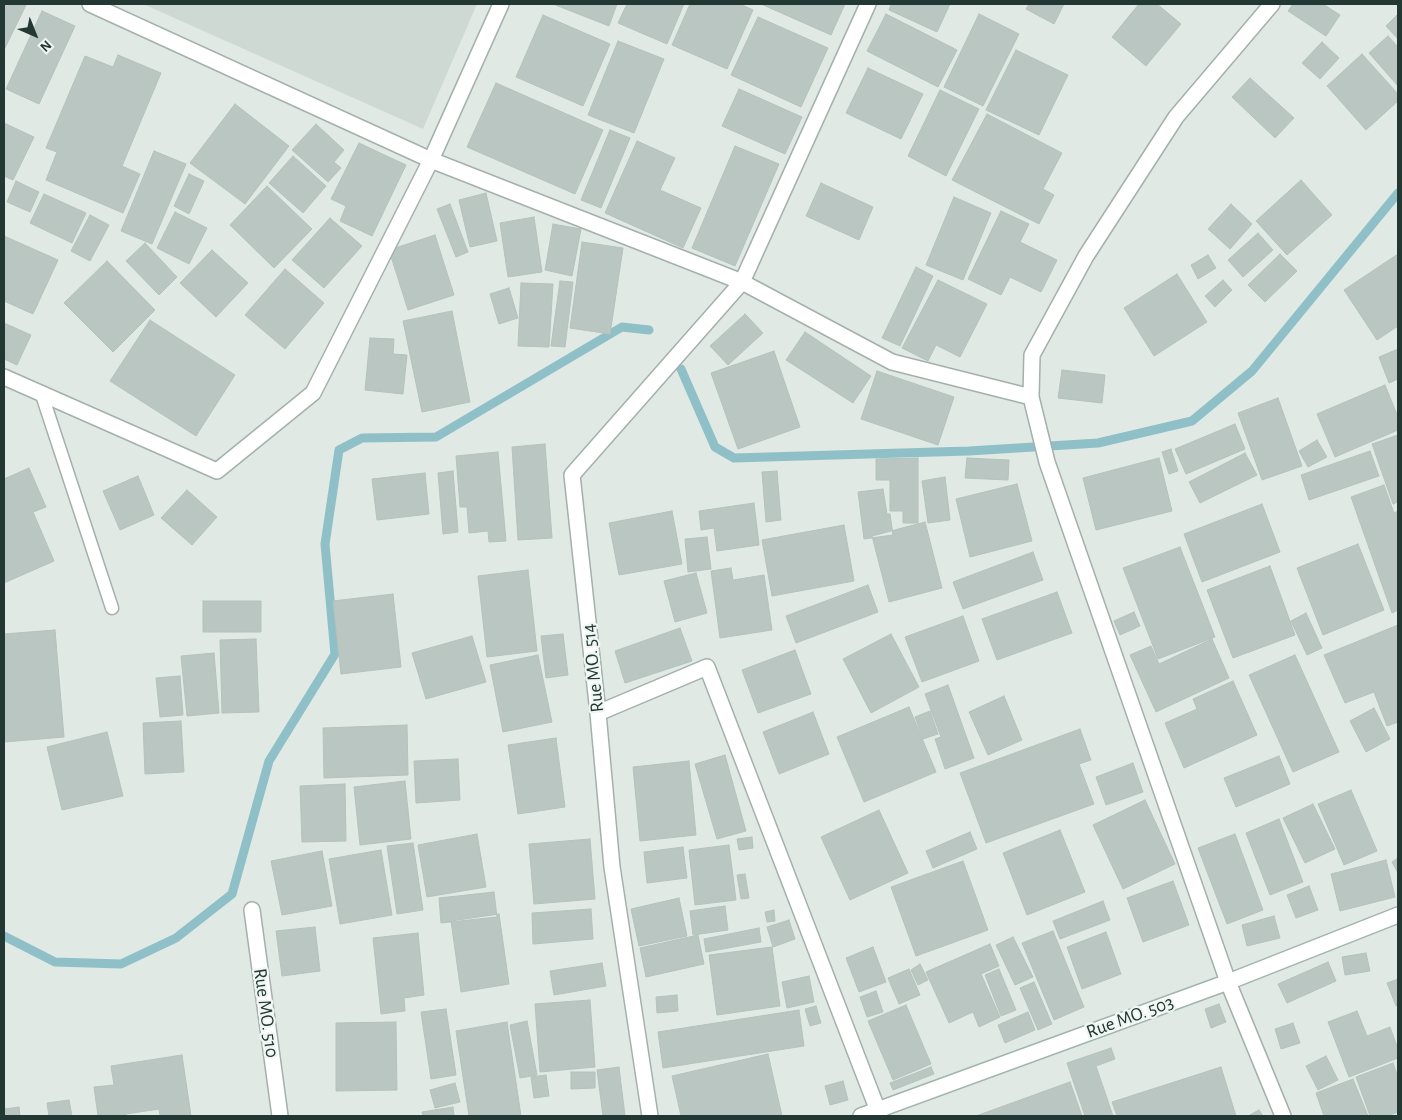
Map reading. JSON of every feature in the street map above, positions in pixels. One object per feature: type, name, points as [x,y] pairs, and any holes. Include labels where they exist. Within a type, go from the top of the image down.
[{"type":"street","points":[[90,4],[431,160],[742,282],[892,362],[1031,397]]},
{"type":"street","points":[[4,376],[216,470],[313,393],[431,160],[501,4]]},
{"type":"street","name":"Rue MO. 514","points":[[650,1116],[612,867],[598,712],[572,476],[742,282],[868,4]]},
{"type":"street","points":[[1272,4],[1176,117],[1086,256],[1032,355],[1031,397],[1047,462],[1228,982],[1283,1116]]},
{"type":"street","points":[[598,712],[707,667],[879,1113]]},
{"type":"street","name":"Rue MO. 510","points":[[252,910],[280,1116]]},
{"type":"street","name":"Rue MO. 503","points":[[861,1116],[879,1113],[1228,982],[1398,915]]},
{"type":"lane","points":[[41,392],[112,608]]},
{"type":"shaded area","points":[[143,4],[477,4],[423,129]]},
{"type":"building","points":[[4,4],[26,5],[4,50]]},
{"type":"building","points":[[553,4],[617,4],[609,26]]},
{"type":"building","points":[[627,4],[684,4],[667,44],[618,23]]},
{"type":"building","points":[[690,4],[740,4],[753,10],[727,69],[672,45]]},
{"type":"building","points":[[761,4],[845,4],[831,35]]},
{"type":"building","points":[[891,4],[950,4],[937,32],[889,10]]},
{"type":"building","points":[[1029,4],[1064,4],[1054,24],[1026,9]]},
{"type":"building","points":[[1139,4],[1157,4],[1181,24],[1146,66],[1112,37]]},
{"type":"building","points":[[1293,4],[1323,4],[1340,15],[1326,36],[1288,11]]},
{"type":"building","points":[[42,11],[75,26],[39,104],[6,89]]},
{"type":"building","points":[[886,14],[957,50],[938,87],[867,51]]},
{"type":"building","points":[[979,14],[1019,34],[983,106],[944,87]]},
{"type":"building","points":[[1398,14],[1398,39],[1386,26]]},
{"type":"building","points":[[543,15],[610,44],[583,106],[516,77]]},
{"type":"building","points":[[758,17],[828,48],[801,107],[731,75]]},
{"type":"building","points":[[1388,36],[1398,47],[1398,86],[1369,53]]},
{"type":"building","points":[[618,41],[664,59],[634,133],[588,115]]},
{"type":"building","points":[[1322,42],[1339,58],[1320,79],[1302,63]]},
{"type":"building","points":[[1016,50],[1068,75],[1039,135],[986,110]]},
{"type":"building","points":[[1362,54],[1398,94],[1398,101],[1366,130],[1327,86]]},
{"type":"building","points":[[118,55],[161,73],[122,166],[140,174],[123,213],[46,180],[57,152],[46,148],[85,56],[113,67]]},
{"type":"building","points":[[868,68],[923,94],[901,139],[846,113]]},
{"type":"building","points":[[1250,78],[1294,118],[1275,138],[1232,97]]},
{"type":"building","points":[[496,83],[603,130],[575,194],[467,147]]},
{"type":"building","points":[[739,89],[802,117],[785,154],[722,126]]},
{"type":"building","points":[[940,90],[979,109],[946,176],[908,156]]},
{"type":"building","points":[[235,104],[289,146],[245,204],[190,163]]},
{"type":"building","points":[[987,114],[1062,153],[1043,189],[1054,195],[1039,224],[952,180]]},
{"type":"building","points":[[4,123],[34,137],[13,180],[4,176]]},
{"type":"building","points":[[316,124],[344,150],[334,162],[341,168],[328,182],[292,150]]},
{"type":"building","points":[[610,130],[630,138],[601,208],[581,200]]},
{"type":"building","points":[[637,141],[675,158],[660,190],[701,208],[683,248],[605,213]]},
{"type":"building","points":[[359,143],[406,165],[372,236],[340,221],[346,206],[331,199]]},
{"type":"building","points":[[735,146],[779,164],[735,266],[692,248]]},
{"type":"building","points":[[154,151],[186,164],[152,244],[121,231]]},
{"type":"building","points":[[293,156],[326,186],[303,213],[269,183]]},
{"type":"building","points":[[189,174],[204,181],[189,214],[174,206]]},
{"type":"building","points":[[1301,180],[1332,215],[1287,255],[1256,221]]},
{"type":"building","points":[[16,181],[39,192],[30,212],[7,202]]},
{"type":"building","points":[[821,183],[873,207],[859,240],[806,216]]},
{"type":"building","points":[[267,186],[312,229],[274,268],[230,225]]},
{"type":"building","points":[[486,193],[497,241],[470,247],[459,200]]},
{"type":"building","points":[[44,194],[86,213],[72,243],[30,223]]},
{"type":"building","points":[[954,197],[991,213],[963,280],[926,265]]},
{"type":"building","points":[[450,204],[468,252],[456,257],[437,209]]},
{"type":"building","points":[[1231,204],[1252,224],[1230,249],[1208,229]]},
{"type":"building","points":[[1001,211],[1029,224],[1020,242],[1057,260],[1041,292],[1010,277],[1001,295],[968,279]]},
{"type":"building","points":[[175,212],[207,228],[189,264],[157,248]]},
{"type":"building","points":[[90,215],[109,225],[90,261],[71,251]]},
{"type":"building","points":[[534,217],[542,272],[508,277],[500,223]]},
{"type":"building","points":[[330,218],[362,246],[324,288],[292,260]]},
{"type":"building","points":[[553,224],[581,229],[572,276],[545,270]]},
{"type":"building","points":[[1258,233],[1273,250],[1243,277],[1228,260]]},
{"type":"building","points":[[435,235],[454,295],[408,310],[389,250]]},
{"type":"building","points":[[4,236],[58,260],[33,314],[4,301]]},
{"type":"building","points":[[582,242],[623,248],[610,334],[570,328]]},
{"type":"building","points":[[145,243],[177,277],[159,295],[126,261]]},
{"type":"building","points":[[212,250],[248,283],[216,317],[180,283]]},
{"type":"building","points":[[1280,254],[1297,271],[1265,302],[1248,285]]},
{"type":"building","points":[[1398,254],[1398,326],[1377,340],[1344,290]]},
{"type":"building","points":[[1208,255],[1216,268],[1198,279],[1191,265]]},
{"type":"building","points":[[107,261],[155,310],[113,352],[64,303]]},
{"type":"building","points":[[916,267],[933,276],[900,346],[882,338]]},
{"type":"building","points":[[285,269],[324,303],[285,349],[245,315]]},
{"type":"building","points":[[1177,274],[1207,322],[1154,356],[1124,308]]},
{"type":"building","points":[[938,280],[987,304],[960,357],[936,345],[928,361],[902,348]]},
{"type":"building","points":[[1223,280],[1232,290],[1215,307],[1205,296]]},
{"type":"building","points":[[560,281],[573,282],[565,347],[551,346]]},
{"type":"building","points":[[521,283],[553,284],[549,347],[518,346]]},
{"type":"building","points":[[509,288],[518,318],[499,324],[490,294]]},
{"type":"building","points":[[452,311],[470,402],[422,412],[403,321]]},
{"type":"building","points":[[745,314],[763,333],[728,365],[710,346]]},
{"type":"building","points":[[150,320],[235,375],[196,436],[110,381]]},
{"type":"building","points":[[4,323],[31,335],[17,365],[4,359]]},
{"type":"building","points":[[805,332],[871,376],[853,403],[786,360]]},
{"type":"building","points":[[370,338],[394,339],[393,354],[407,355],[403,394],[365,390]]},
{"type":"building","points":[[1398,349],[1398,379],[1389,383],[1379,357]]},
{"type":"building","points":[[774,351],[800,427],[738,449],[711,373]]},
{"type":"building","points":[[1062,370],[1105,375],[1102,403],[1058,398]]},
{"type":"building","points":[[877,371],[954,397],[938,445],[861,419]]},
{"type":"building","points":[[1385,385],[1398,417],[1398,430],[1335,457],[1317,414]]},
{"type":"building","points":[[1278,398],[1302,466],[1262,480],[1238,413]]},
{"type":"building","points":[[1235,424],[1245,449],[1186,474],[1175,449]]},
{"type":"building","points":[[1398,435],[1398,502],[1393,504],[1372,444]]},
{"type":"building","points":[[1317,440],[1327,457],[1308,467],[1299,451]]},
{"type":"building","points":[[545,444],[552,538],[518,540],[512,447]]},
{"type":"building","points":[[1171,449],[1178,471],[1169,474],[1162,452]]},
{"type":"building","points":[[1370,451],[1379,476],[1309,500],[1301,475]]},
{"type":"building","points":[[498,452],[506,541],[489,542],[488,531],[469,533],[467,507],[460,507],[456,456]]},
{"type":"building","points":[[1245,453],[1257,475],[1200,503],[1189,482]]},
{"type":"building","points":[[918,458],[918,523],[903,523],[903,511],[890,511],[890,480],[876,480],[876,459]]},
{"type":"building","points":[[967,458],[1009,460],[1008,480],[965,478]]},
{"type":"building","points":[[1159,458],[1172,511],[1096,530],[1083,478]]},
{"type":"building","points":[[29,468],[46,507],[33,512],[54,561],[4,583],[4,479]]},
{"type":"building","points":[[453,471],[458,532],[443,534],[438,473]]},
{"type":"building","points":[[777,471],[781,520],[766,522],[762,472]]},
{"type":"building","points":[[425,473],[429,514],[377,520],[372,479]]},
{"type":"building","points":[[138,476],[154,515],[120,530],[103,491]]},
{"type":"building","points":[[945,477],[950,520],[928,523],[922,481]]},
{"type":"building","points":[[1017,484],[1032,541],[970,557],[956,499]]},
{"type":"building","points":[[1384,485],[1394,513],[1398,511],[1398,610],[1392,613],[1351,497]]},
{"type":"building","points":[[883,489],[887,514],[890,514],[893,535],[864,539],[858,492]]},
{"type":"building","points":[[187,490],[217,517],[192,545],[161,518]]},
{"type":"building","points":[[754,503],[759,545],[717,551],[714,528],[701,530],[699,511]]},
{"type":"building","points":[[1262,504],[1280,552],[1202,582],[1184,534]]},
{"type":"building","points":[[672,511],[682,564],[619,575],[609,523]]},
{"type":"building","points":[[925,522],[942,588],[889,602],[872,536]]},
{"type":"building","points":[[844,525],[854,581],[772,596],[762,540]]},
{"type":"building","points":[[707,537],[711,569],[688,572],[685,539]]},
{"type":"building","points":[[1358,544],[1384,610],[1323,635],[1297,568]]},
{"type":"building","points":[[1180,547],[1215,637],[1158,659],[1123,568]]},
{"type":"building","points":[[1033,552],[1043,580],[963,609],[953,582]]},
{"type":"building","points":[[1270,566],[1295,635],[1233,658],[1207,590]]},
{"type":"building","points":[[731,568],[733,580],[764,575],[772,630],[720,638],[711,571]]},
{"type":"building","points":[[528,570],[537,651],[487,657],[478,576]]},
{"type":"building","points":[[696,573],[707,613],[675,622],[664,581]]},
{"type":"building","points":[[868,585],[878,612],[796,643],[786,616]]},
{"type":"building","points":[[1057,592],[1072,633],[997,660],[982,619]]},
{"type":"building","points":[[393,594],[401,667],[341,674],[333,601]]},
{"type":"building","points":[[203,601],[261,601],[261,632],[203,632]]},
{"type":"building","points":[[1134,612],[1140,626],[1120,635],[1114,621]]},
{"type":"building","points":[[1306,613],[1322,648],[1307,655],[1291,621]]},
{"type":"building","points":[[963,616],[979,661],[922,682],[905,637]]},
{"type":"building","points":[[1398,625],[1398,722],[1387,726],[1374,692],[1345,703],[1324,655]]},
{"type":"building","points":[[680,628],[692,661],[625,683],[615,651]]},
{"type":"building","points":[[55,630],[64,737],[4,742],[4,634]]},
{"type":"building","points":[[563,634],[568,675],[546,678],[541,636]]},
{"type":"building","points":[[891,634],[919,687],[871,713],[843,659]]},
{"type":"building","points":[[472,636],[486,682],[426,699],[412,653]]},
{"type":"building","points":[[256,639],[259,712],[222,713],[220,640]]},
{"type":"building","points":[[1212,639],[1229,678],[1156,712],[1130,655],[1151,646],[1159,664]]},
{"type":"building","points":[[795,650],[811,694],[758,713],[742,670]]},
{"type":"building","points":[[214,653],[219,713],[187,716],[181,656]]},
{"type":"building","points":[[538,655],[552,722],[503,732],[490,665]]},
{"type":"building","points":[[1295,655],[1339,752],[1293,772],[1249,675]]},
{"type":"building","points":[[180,676],[183,715],[160,717],[156,678]]},
{"type":"building","points":[[1233,681],[1257,735],[1184,768],[1165,723],[1197,709],[1193,699]]},
{"type":"building","points":[[948,685],[974,758],[945,769],[935,739],[941,737],[925,694]]},
{"type":"building","points":[[1004,696],[1022,740],[988,755],[969,712]]},
{"type":"building","points":[[909,707],[936,772],[864,802],[837,737]]},
{"type":"building","points":[[1374,708],[1390,739],[1366,752],[1350,721]]},
{"type":"building","points":[[930,711],[938,734],[923,739],[915,717]]},
{"type":"building","points":[[813,712],[829,754],[779,774],[763,732]]},
{"type":"building","points":[[181,721],[184,772],[145,774],[143,723]]},
{"type":"building","points":[[407,725],[408,775],[324,778],[323,728]]},
{"type":"building","points":[[1080,729],[1091,760],[1079,764],[1094,804],[986,843],[960,773]]},
{"type":"building","points":[[107,732],[123,796],[62,810],[47,747]]},
{"type":"building","points":[[556,738],[565,807],[518,814],[508,745]]},
{"type":"building","points":[[725,755],[746,831],[717,839],[695,764]]},
{"type":"building","points":[[1279,756],[1290,784],[1236,807],[1224,778]]},
{"type":"building","points":[[458,759],[460,800],[416,803],[414,761]]},
{"type":"building","points":[[689,761],[696,835],[640,841],[633,767]]},
{"type":"building","points":[[1133,763],[1143,792],[1106,805],[1096,777]]},
{"type":"building","points":[[405,781],[411,839],[360,845],[354,787]]},
{"type":"building","points":[[345,784],[346,841],[302,842],[300,786]]},
{"type":"building","points":[[1351,790],[1377,851],[1344,865],[1318,804]]},
{"type":"building","points":[[1145,800],[1175,864],[1123,889],[1093,825]]},
{"type":"building","points":[[1313,804],[1335,849],[1305,863],[1283,818]]},
{"type":"building","points":[[879,810],[908,873],[850,900],[821,837]]},
{"type":"building","points":[[1279,819],[1303,882],[1270,895],[1246,833]]},
{"type":"building","points":[[1060,830],[1085,892],[1027,915],[1003,853]]},
{"type":"building","points":[[970,832],[977,849],[933,868],[926,851]]},
{"type":"building","points":[[477,834],[486,887],[427,897],[418,845]]},
{"type":"building","points":[[1235,834],[1263,910],[1227,924],[1198,848]]},
{"type":"building","points":[[752,837],[753,848],[739,850],[737,839]]},
{"type":"building","points":[[590,839],[595,899],[534,904],[529,844]]},
{"type":"building","points":[[413,843],[423,910],[397,914],[387,846]]},
{"type":"building","points":[[729,845],[736,900],[695,905],[689,850]]},
{"type":"building","points":[[683,847],[687,878],[647,883],[644,852]]},
{"type":"building","points":[[381,850],[392,915],[340,924],[329,859]]},
{"type":"building","points":[[322,851],[332,906],[282,915],[271,861]]},
{"type":"building","points":[[1398,858],[1398,873],[1392,862]]},
{"type":"building","points":[[1386,860],[1395,897],[1340,911],[1331,874]]},
{"type":"building","points":[[963,861],[988,930],[916,956],[891,887]]},
{"type":"building","points":[[745,874],[749,898],[741,899],[737,875]]},
{"type":"building","points":[[1173,881],[1189,925],[1143,942],[1127,898]]},
{"type":"building","points":[[1309,886],[1318,910],[1296,918],[1287,895]]},
{"type":"building","points":[[494,892],[497,917],[441,923],[439,898]]},
{"type":"building","points":[[679,898],[687,936],[639,946],[631,909]]},
{"type":"building","points":[[1103,901],[1110,920],[1060,939],[1053,921]]},
{"type":"building","points":[[725,906],[728,930],[693,935],[690,911]]},
{"type":"building","points":[[591,909],[593,939],[533,944],[532,913]]},
{"type":"building","points":[[774,910],[775,921],[767,922],[765,912]]},
{"type":"building","points":[[499,914],[509,984],[461,992],[451,921]]},
{"type":"building","points":[[1274,916],[1280,938],[1247,946],[1242,925]]},
{"type":"building","points":[[789,920],[795,939],[773,947],[767,927]]},
{"type":"building","points":[[315,927],[320,971],[282,976],[276,931]]},
{"type":"building","points":[[759,928],[761,942],[706,952],[704,939]]},
{"type":"building","points":[[1053,931],[1084,1007],[1054,1020],[1022,943]]},
{"type":"building","points":[[1106,932],[1121,974],[1082,989],[1067,947]]},
{"type":"building","points":[[418,933],[424,995],[404,998],[405,1011],[381,1014],[373,938]]},
{"type":"building","points":[[698,935],[704,964],[646,977],[640,948]]},
{"type":"building","points":[[1013,937],[1033,977],[1015,985],[996,945]]},
{"type":"building","points":[[990,944],[999,966],[981,974],[1000,1017],[979,1027],[973,1012],[949,1023],[926,972]]},
{"type":"building","points":[[772,947],[780,1006],[717,1015],[709,955]]},
{"type":"building","points":[[873,947],[886,982],[859,992],[846,958]]},
{"type":"building","points":[[1366,953],[1370,971],[1345,975],[1342,957]]},
{"type":"building","points":[[1328,962],[1336,981],[1287,1003],[1278,984]]},
{"type":"building","points":[[602,963],[606,986],[554,995],[550,971]]},
{"type":"building","points":[[920,964],[928,980],[918,985],[911,970]]},
{"type":"building","points":[[909,969],[920,995],[899,1004],[888,978]]},
{"type":"building","points":[[999,969],[1016,1010],[1001,1016],[985,975]]},
{"type":"building","points":[[809,976],[814,1002],[787,1008],[782,982]]},
{"type":"building","points":[[1398,979],[1398,1005],[1396,1006],[1387,983]]},
{"type":"building","points":[[1034,982],[1052,1024],[1038,1030],[1020,988]]},
{"type":"building","points":[[876,991],[883,1012],[867,1017],[860,997]]},
{"type":"building","points":[[677,995],[678,1011],[657,1013],[656,997]]},
{"type":"building","points":[[590,1000],[595,1067],[540,1072],[535,1004]]},
{"type":"building","points":[[1219,1004],[1226,1022],[1211,1028],[1205,1009]]},
{"type":"building","points":[[906,1005],[931,1064],[893,1080],[868,1021]]},
{"type":"building","points":[[816,1006],[821,1023],[810,1026],[805,1009]]},
{"type":"building","points":[[446,1009],[456,1075],[431,1079],[421,1012]]},
{"type":"building","points":[[799,1010],[804,1046],[663,1068],[658,1032]]},
{"type":"building","points":[[1357,1011],[1367,1036],[1390,1027],[1398,1049],[1398,1058],[1349,1077],[1328,1022]]},
{"type":"building","points":[[1028,1012],[1035,1030],[1005,1043],[998,1025]]},
{"type":"building","points":[[527,1021],[537,1075],[520,1078],[510,1025]]},
{"type":"building","points":[[396,1022],[397,1090],[336,1091],[336,1023]]},
{"type":"building","points":[[507,1022],[521,1116],[469,1116],[456,1031]]},
{"type":"building","points":[[1293,1023],[1300,1043],[1281,1049],[1275,1029]]},
{"type":"building","points":[[1111,1048],[1115,1059],[1096,1066],[1113,1116],[1085,1116],[1067,1063]]},
{"type":"building","points":[[768,1054],[782,1116],[681,1116],[672,1076]]},
{"type":"building","points":[[182,1055],[191,1116],[160,1116],[159,1109],[126,1114],[126,1116],[98,1116],[94,1087],[114,1085],[111,1066]]},
{"type":"building","points":[[1326,1056],[1338,1080],[1318,1090],[1306,1066]]},
{"type":"building","points":[[1393,1063],[1398,1077],[1398,1112],[1390,1116],[1370,1116],[1356,1077]]},
{"type":"building","points":[[619,1067],[625,1116],[603,1116],[597,1070]]},
{"type":"building","points":[[931,1067],[934,1074],[893,1090],[890,1083]]},
{"type":"building","points":[[1221,1067],[1236,1116],[1117,1116],[1112,1102]]},
{"type":"building","points":[[571,1072],[595,1072],[595,1088],[571,1089]]},
{"type":"building","points":[[546,1075],[549,1096],[534,1098],[531,1077]]},
{"type":"building","points":[[1353,1079],[1368,1116],[1324,1116],[1316,1093]]},
{"type":"building","points":[[843,1081],[848,1100],[830,1105],[825,1086]]},
{"type":"building","points":[[1070,1082],[1082,1116],[976,1116]]},
{"type":"building","points":[[455,1083],[460,1102],[435,1108],[430,1090]]},
{"type":"building","points":[[69,1100],[72,1116],[49,1116],[47,1103]]},
{"type":"building","points":[[19,1107],[20,1116],[4,1116],[4,1109]]},
{"type":"building","points":[[453,1107],[454,1116],[423,1116],[422,1112]]},
{"type":"building","points":[[1259,1110],[1263,1116],[1248,1116]]},
{"type":"waterway","points":[[681,369],[715,447],[734,458],[969,451],[1098,443],[1192,421],[1252,371],[1398,193]]},
{"type":"waterway","points":[[4,936],[55,962],[121,964],[176,938],[232,894],[269,761],[335,654],[325,544],[339,450],[362,438],[436,437],[622,327],[649,330]]}]
